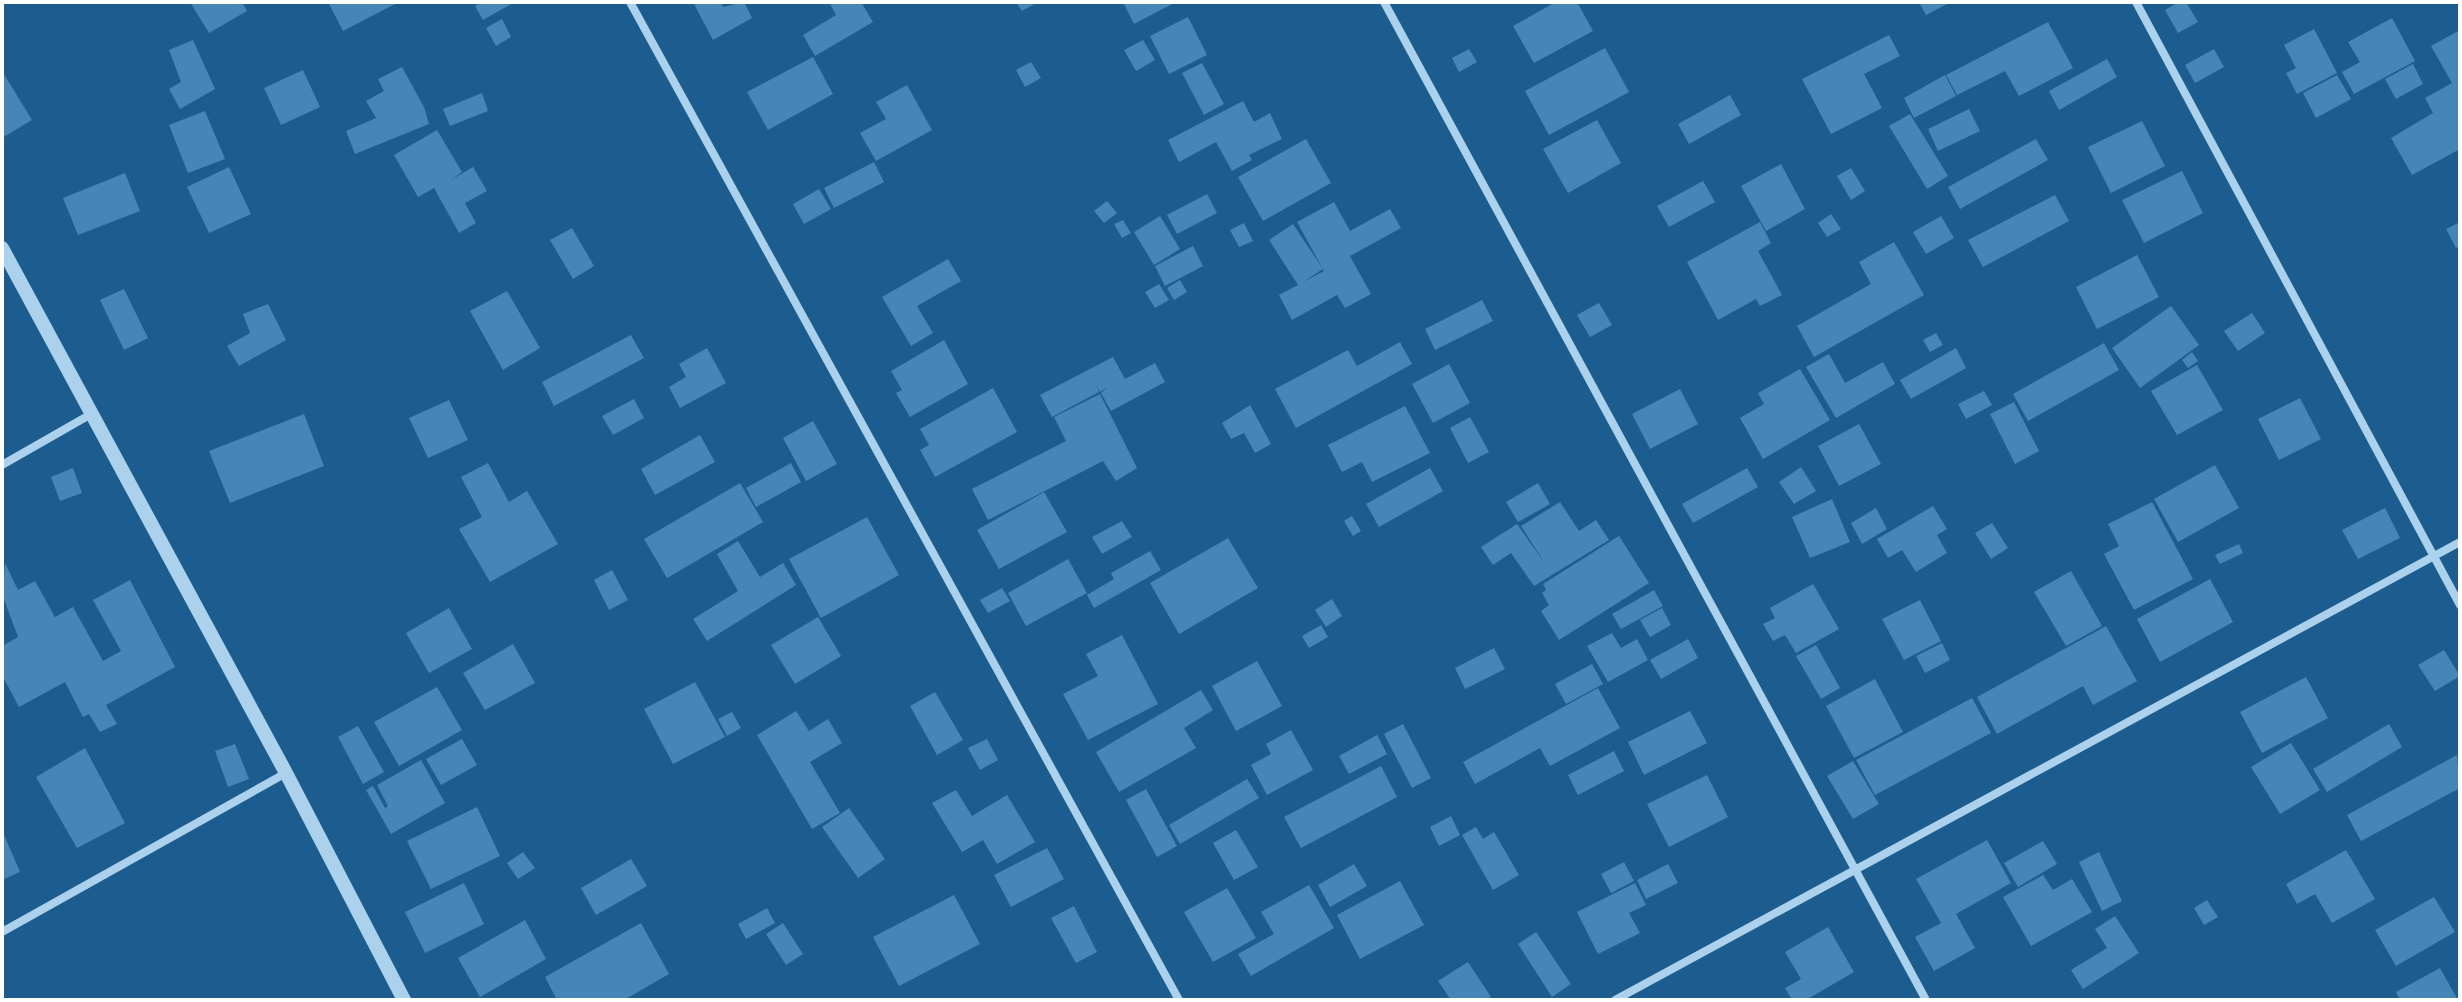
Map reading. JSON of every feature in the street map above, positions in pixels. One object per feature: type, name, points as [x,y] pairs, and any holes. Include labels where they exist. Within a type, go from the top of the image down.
[{"type":"street","points":[[630,2],[1179,1000]]},
{"type":"street","points":[[1384,2],[1926,1000]]},
{"type":"street","points":[[2136,2],[2460,605]]},
{"type":"street","points":[[2,248],[286,773],[404,1000]]},
{"type":"street","points":[[2,465],[93,413]]},
{"type":"street","points":[[1615,1000],[2460,542]]},
{"type":"street","points":[[2,932],[286,773]]},
{"type":"building","points":[[190,2],[242,2],[247,11],[209,33]]},
{"type":"building","points":[[328,2],[399,2],[343,31]]},
{"type":"building","points":[[481,2],[515,2],[483,20],[475,6]]},
{"type":"building","points":[[693,2],[721,2],[723,7],[744,2],[752,18],[713,40]]},
{"type":"building","points":[[829,2],[861,2],[873,22],[815,56],[803,35],[836,15]]},
{"type":"building","points":[[1016,2],[1038,2],[1022,11]]},
{"type":"building","points":[[1123,2],[1176,2],[1134,24]]},
{"type":"building","points":[[1556,2],[1577,2],[1593,31],[1534,63],[1513,26]]},
{"type":"building","points":[[1919,2],[1951,2],[1926,15]]},
{"type":"building","points":[[2179,2],[2186,2],[2198,22],[2178,33],[2165,10]]},
{"type":"building","points":[[1188,17],[1207,55],[1169,74],[1150,36]]},
{"type":"building","points":[[2392,18],[2415,61],[2354,94],[2342,72],[2360,62],[2348,42]]},
{"type":"building","points":[[502,19],[511,37],[496,46],[486,28]]},
{"type":"building","points":[[2048,22],[2073,68],[2019,96],[2005,71],[1957,95],[1946,75]]},
{"type":"building","points":[[2314,29],[2337,73],[2297,94],[2286,73],[2296,68],[2284,45]]},
{"type":"building","points":[[2460,30],[2460,149],[2412,175],[2391,138],[2433,113],[2425,98],[2452,83],[2431,46]]},
{"type":"building","points":[[1889,35],[1900,56],[1864,74],[1882,108],[1831,134],[1802,79]]},
{"type":"building","points":[[193,40],[215,89],[180,109],[169,89],[181,82],[169,50]]},
{"type":"building","points":[[1143,40],[1155,60],[1136,71],[1124,50]]},
{"type":"building","points":[[1605,48],[1629,92],[1549,135],[1525,91]]},
{"type":"building","points":[[1469,49],[1477,62],[1459,72],[1452,58]]},
{"type":"building","points":[[2214,49],[2224,67],[2195,83],[2185,65]]},
{"type":"building","points":[[813,57],[833,94],[768,130],[747,92]]},
{"type":"building","points":[[2107,59],[2117,77],[2059,110],[2049,91]]},
{"type":"building","points":[[1031,62],[1041,78],[1025,87],[1016,70]]},
{"type":"building","points":[[1202,63],[1224,104],[1204,115],[1182,73]]},
{"type":"building","points":[[2413,64],[2423,84],[2396,99],[2385,79]]},
{"type":"building","points":[[402,67],[424,107],[429,124],[355,154],[346,131],[376,118],[366,101],[384,91],[378,79]]},
{"type":"building","points":[[303,70],[320,107],[281,125],[264,88]]},
{"type":"building","points":[[2,71],[32,120],[2,138]]},
{"type":"building","points":[[1945,75],[1956,96],[1914,118],[1904,98]]},
{"type":"building","points":[[2337,75],[2351,99],[2316,118],[2303,93]]},
{"type":"building","points":[[907,85],[932,130],[876,161],[860,133],[886,119],[876,102]]},
{"type":"building","points":[[482,93],[488,111],[450,126],[443,109]]},
{"type":"building","points":[[1730,95],[1741,115],[1689,144],[1678,124]]},
{"type":"building","points":[[1243,101],[1254,122],[1270,113],[1282,139],[1249,155],[1252,160],[1232,171],[1216,142],[1179,162],[1168,140]]},
{"type":"building","points":[[1969,109],[1980,131],[1938,151],[1928,129]]},
{"type":"building","points":[[205,111],[225,159],[188,173],[169,125]]},
{"type":"building","points":[[1910,114],[1948,176],[1927,189],[1889,126]]},
{"type":"building","points":[[1597,120],[1621,163],[1568,193],[1543,149]]},
{"type":"building","points":[[2142,121],[2165,166],[2111,193],[2088,147]]},
{"type":"building","points":[[437,130],[462,172],[451,180],[473,167],[487,191],[465,203],[476,223],[459,233],[434,188],[418,197],[394,155]]},
{"type":"building","points":[[1306,139],[1331,183],[1263,221],[1238,177]]},
{"type":"building","points":[[2036,139],[2048,160],[1960,209],[1948,187]]},
{"type":"building","points":[[874,162],[884,182],[834,208],[824,188]]},
{"type":"building","points":[[1781,164],[1805,209],[1766,231],[1741,186]]},
{"type":"building","points":[[229,167],[251,214],[209,233],[187,187]]},
{"type":"building","points":[[1851,168],[1865,191],[1851,200],[1837,176]]},
{"type":"building","points":[[2182,171],[2203,213],[2144,243],[2122,200]]},
{"type":"building","points":[[125,173],[140,211],[78,235],[63,198]]},
{"type":"building","points":[[1703,181],[1715,202],[1669,227],[1657,206]]},
{"type":"building","points":[[819,189],[831,209],[804,224],[793,204]]},
{"type":"building","points":[[1207,194],[1217,213],[1177,234],[1167,215]]},
{"type":"building","points":[[2055,195],[2069,221],[1983,267],[1968,240]]},
{"type":"building","points":[[1107,201],[1117,213],[1104,223],[1094,211]]},
{"type":"building","points":[[1334,202],[1350,231],[1390,209],[1401,228],[1350,256],[1371,294],[1345,308],[1337,295],[1292,320],[1279,295],[1298,285],[1269,240],[1293,224],[1322,268],[1297,222]]},
{"type":"building","points":[[1831,214],[1841,229],[1827,237],[1818,223]]},
{"type":"building","points":[[1160,216],[1180,249],[1154,265],[1134,232]]},
{"type":"building","points":[[1941,216],[1954,238],[1926,254],[1913,232]]},
{"type":"building","points":[[1123,220],[1131,233],[1122,238],[1114,224]]},
{"type":"building","points":[[1760,222],[1771,243],[1758,251],[1782,295],[1760,306],[1756,299],[1718,320],[1687,262]]},
{"type":"building","points":[[2460,222],[2460,246],[2456,248],[2446,229]]},
{"type":"building","points":[[1244,223],[1253,241],[1239,247],[1230,230]]},
{"type":"building","points":[[572,228],[594,266],[573,279],[550,240]]},
{"type":"building","points":[[1894,242],[1924,295],[1814,357],[1797,326],[1871,284],[1859,262]]},
{"type":"building","points":[[1193,246],[1203,266],[1165,286],[1155,266]]},
{"type":"building","points":[[2137,255],[2159,297],[2097,329],[2076,287]]},
{"type":"building","points":[[948,259],[961,281],[917,306],[933,333],[911,346],[882,297]]},
{"type":"building","points":[[1180,280],[1187,292],[1174,300],[1167,288]]},
{"type":"building","points":[[1159,284],[1169,300],[1155,308],[1145,292]]},
{"type":"building","points":[[124,289],[148,338],[124,350],[100,300]]},
{"type":"building","points":[[507,291],[540,348],[503,370],[470,311]]},
{"type":"building","points":[[1482,300],[1493,321],[1435,350],[1425,329]]},
{"type":"building","points":[[1599,303],[1612,325],[1590,337],[1577,315]]},
{"type":"building","points":[[268,304],[286,340],[239,366],[227,346],[250,333],[243,314]]},
{"type":"building","points":[[2171,306],[2199,345],[2140,388],[2112,348]]},
{"type":"building","points":[[2252,313],[2265,333],[2238,351],[2224,331]]},
{"type":"building","points":[[1936,333],[1943,345],[1930,352],[1923,340]]},
{"type":"building","points":[[631,335],[644,358],[554,406],[542,382]]},
{"type":"building","points":[[944,340],[968,384],[910,417],[896,393],[902,390],[891,371]]},
{"type":"building","points":[[1400,342],[1412,364],[1296,428],[1275,389],[1348,350],[1357,366]]},
{"type":"building","points":[[2104,343],[2119,370],[2028,421],[2013,394]]},
{"type":"building","points":[[707,348],[726,383],[680,408],[669,387],[686,377],[679,364]]},
{"type":"building","points":[[1956,348],[1966,368],[1911,399],[1900,380]]},
{"type":"building","points":[[2192,352],[2198,361],[2188,368],[2182,360]]},
{"type":"building","points":[[1829,354],[1845,383],[1883,362],[1895,384],[1836,418],[1806,367]]},
{"type":"building","points":[[1113,357],[1125,379],[1155,363],[1165,382],[1111,411],[1101,393],[1108,387],[1100,392],[1097,386],[1099,392],[1052,417],[1040,395]]},
{"type":"building","points":[[1449,364],[1470,403],[1433,423],[1412,384]]},
{"type":"building","points":[[2197,365],[2223,410],[2177,435],[2151,391]]},
{"type":"building","points":[[1800,369],[1830,420],[1763,459],[1740,418],[1764,404],[1758,393]]},
{"type":"building","points":[[993,388],[1017,432],[935,477],[920,450],[929,445],[920,429]]},
{"type":"building","points":[[1680,389],[1698,424],[1650,449],[1632,414]]},
{"type":"building","points":[[1984,391],[1992,405],[1966,419],[1958,404]]},
{"type":"building","points":[[1100,394],[1137,468],[1116,481],[1103,461],[988,520],[972,489],[1066,441],[1054,417]]},
{"type":"building","points":[[2300,398],[2321,439],[2279,460],[2258,419]]},
{"type":"building","points":[[634,399],[644,418],[613,435],[602,416]]},
{"type":"building","points":[[449,400],[468,440],[428,458],[409,418]]},
{"type":"building","points":[[2014,402],[2039,451],[2015,464],[1990,414]]},
{"type":"building","points":[[1250,405],[1271,444],[1255,453],[1244,433],[1231,439],[1222,423]]},
{"type":"building","points":[[1405,406],[1430,453],[1372,482],[1362,462],[1342,472],[1328,445]]},
{"type":"building","points":[[304,414],[324,466],[230,503],[209,451]]},
{"type":"building","points":[[1470,417],[1489,452],[1468,463],[1450,428]]},
{"type":"building","points":[[813,421],[837,464],[806,481],[783,438]]},
{"type":"building","points":[[1859,424],[1881,464],[1839,486],[1818,446]]},
{"type":"building","points":[[700,435],[715,462],[655,495],[641,469]]},
{"type":"building","points":[[488,463],[509,502],[527,491],[558,544],[490,582],[459,529],[482,517],[461,477]]},
{"type":"building","points":[[791,463],[801,482],[756,507],[746,488]]},
{"type":"building","points":[[2215,465],[2239,508],[2178,542],[2154,499]]},
{"type":"building","points":[[1801,467],[1816,491],[1794,504],[1779,482]]},
{"type":"building","points":[[73,468],[82,493],[60,501],[51,477]]},
{"type":"building","points":[[1430,468],[1443,491],[1379,527],[1366,504]]},
{"type":"building","points":[[1747,468],[1758,487],[1693,523],[1682,504]]},
{"type":"building","points":[[740,483],[763,522],[667,578],[644,539]]},
{"type":"building","points":[[1538,483],[1550,504],[1518,522],[1506,502]]},
{"type":"building","points":[[1044,492],[1067,532],[999,569],[977,530]]},
{"type":"building","points":[[1832,499],[1850,542],[1810,558],[1792,517]]},
{"type":"building","points":[[1560,502],[1579,531],[1596,520],[1609,540],[1534,586],[1511,553],[1493,565],[1481,547],[1517,524],[1546,565],[1521,526]]},
{"type":"building","points":[[2152,502],[2193,579],[2134,610],[2104,554],[2119,546],[2108,524]]},
{"type":"building","points":[[1933,506],[1947,529],[1937,535],[1947,553],[1916,572],[1902,550],[1888,558],[1877,539]]},
{"type":"building","points":[[1876,508],[1887,529],[1862,544],[1851,523]]},
{"type":"building","points":[[2385,508],[2400,538],[2358,559],[2342,530]]},
{"type":"building","points":[[1352,516],[1361,531],[1353,536],[1344,521]]},
{"type":"building","points":[[867,517],[899,575],[821,618],[789,559]]},
{"type":"building","points":[[1122,521],[1132,537],[1102,554],[1092,537]]},
{"type":"building","points":[[1992,523],[2008,548],[1991,559],[1975,533]]},
{"type":"building","points":[[1619,536],[1649,583],[1559,640],[1541,611],[1549,605],[1542,593],[1546,590],[1543,584]]},
{"type":"building","points":[[1228,538],[1258,588],[1179,634],[1150,583]]},
{"type":"building","points":[[738,541],[760,577],[783,563],[796,585],[707,641],[693,619],[738,591],[717,554]]},
{"type":"building","points":[[2239,544],[2243,553],[2220,564],[2215,555]]},
{"type":"building","points":[[1150,551],[1161,570],[1094,608],[1087,595],[1114,579],[1111,573]]},
{"type":"building","points":[[1068,559],[1087,593],[1026,626],[1008,593]]},
{"type":"building","points":[[5,563],[18,590],[35,581],[55,617],[73,607],[103,661],[121,651],[93,600],[130,580],[175,667],[106,705],[117,724],[100,732],[89,714],[83,717],[65,682],[19,707],[2,675],[2,646],[18,637],[2,594]]},
{"type":"building","points":[[612,570],[628,600],[609,610],[594,580]]},
{"type":"building","points":[[2071,571],[2102,626],[2066,646],[2034,592]]},
{"type":"building","points":[[2210,579],[2233,622],[2160,662],[2137,619]]},
{"type":"building","points":[[1813,584],[1839,629],[1796,653],[1785,635],[1773,641],[1763,624],[1775,618],[1770,608]]},
{"type":"building","points":[[1002,588],[1010,601],[988,613],[980,600]]},
{"type":"building","points":[[1654,590],[1663,606],[1621,629],[1612,614]]},
{"type":"building","points":[[1332,599],[1342,616],[1326,627],[1315,610]]},
{"type":"building","points":[[1920,600],[1941,641],[1904,660],[1882,619]]},
{"type":"building","points":[[449,608],[472,649],[429,673],[406,633]]},
{"type":"building","points":[[1662,608],[1671,625],[1650,637],[1640,620]]},
{"type":"building","points":[[818,617],[841,656],[795,684],[771,645]]},
{"type":"building","points":[[1321,625],[1328,637],[1309,648],[1302,636]]},
{"type":"building","points":[[2106,626],[2137,681],[2093,705],[2083,686],[1997,734],[1977,697]]},
{"type":"building","points":[[1612,633],[1621,648],[1637,639],[1648,660],[1608,682],[1587,646]]},
{"type":"building","points":[[1122,635],[1158,704],[1088,740],[1063,694],[1098,676],[1086,654]]},
{"type":"building","points":[[1688,639],[1698,658],[1661,679],[1650,660]]},
{"type":"building","points":[[1942,643],[1950,660],[1925,673],[1916,656]]},
{"type":"building","points":[[513,644],[535,683],[485,710],[463,673]]},
{"type":"building","points":[[1816,645],[1840,688],[1821,699],[1796,656]]},
{"type":"building","points":[[1494,648],[1505,669],[1465,689],[1455,668]]},
{"type":"building","points":[[2444,650],[2460,676],[2435,691],[2418,665]]},
{"type":"building","points":[[1257,661],[1282,706],[1236,731],[1212,686]]},
{"type":"building","points":[[1592,664],[1603,684],[1566,704],[1555,684]]},
{"type":"building","points":[[2306,677],[2328,718],[2262,753],[2240,712]]},
{"type":"building","points":[[1875,679],[1903,732],[1854,758],[1826,706]]},
{"type":"building","points":[[695,682],[725,737],[673,764],[644,709]]},
{"type":"building","points":[[437,687],[462,730],[399,766],[374,722]]},
{"type":"building","points":[[1598,688],[1620,728],[1550,766],[1540,748],[1475,784],[1463,762]]},
{"type":"building","points":[[1201,690],[1213,710],[1184,728],[1196,748],[1119,792],[1096,752]]},
{"type":"building","points":[[935,692],[963,740],[937,755],[910,706]]},
{"type":"building","points":[[1972,698],[1991,733],[1875,795],[1856,760]]},
{"type":"building","points":[[796,711],[809,731],[828,719],[842,743],[810,762],[840,813],[812,829],[757,735]]},
{"type":"building","points":[[1690,711],[1707,743],[1644,775],[1628,742]]},
{"type":"building","points":[[732,712],[741,728],[727,736],[718,719]]},
{"type":"building","points":[[1403,724],[1431,778],[1412,788],[1384,734]]},
{"type":"building","points":[[2389,724],[2402,747],[2327,792],[2313,769]]},
{"type":"building","points":[[358,726],[384,772],[363,784],[338,737]]},
{"type":"building","points":[[1291,730],[1313,770],[1267,795],[1251,765],[1271,754],[1266,744]]},
{"type":"building","points":[[1377,735],[1387,754],[1349,774],[1339,756]]},
{"type":"building","points":[[462,739],[477,765],[441,785],[426,759]]},
{"type":"building","points":[[987,739],[998,760],[980,770],[968,748]]},
{"type":"building","points":[[2291,743],[2320,790],[2280,814],[2251,767]]},
{"type":"building","points":[[235,744],[249,779],[228,787],[215,751]]},
{"type":"building","points":[[85,748],[125,823],[77,848],[36,777]]},
{"type":"building","points":[[1614,751],[1624,771],[1578,795],[1568,775]]},
{"type":"building","points":[[2457,755],[2460,788],[2361,841],[2347,815]]},
{"type":"building","points":[[421,760],[445,803],[391,834],[366,790],[373,786],[385,808],[388,806],[377,785]]},
{"type":"building","points":[[1853,761],[1879,804],[1853,819],[1827,776]]},
{"type":"building","points":[[1381,766],[1397,797],[1301,848],[1284,817]]},
{"type":"building","points":[[1707,775],[1728,817],[1669,847],[1647,804]]},
{"type":"building","points":[[1247,779],[1259,798],[1180,844],[1169,825]]},
{"type":"building","points":[[1146,789],[1177,846],[1157,857],[1126,800]]},
{"type":"building","points":[[956,790],[972,816],[1007,795],[1035,842],[997,864],[983,840],[962,852],[932,803]]},
{"type":"building","points":[[477,807],[500,856],[431,889],[407,841]]},
{"type":"building","points":[[849,808],[885,859],[858,878],[822,827]]},
{"type":"building","points":[[1451,816],[1460,835],[1439,846],[1430,827]]},
{"type":"building","points":[[1476,827],[1483,839],[1494,832],[1519,875],[1493,890],[1462,835]]},
{"type":"building","points":[[2,830],[20,872],[2,880]]},
{"type":"building","points":[[1236,830],[1258,867],[1234,880],[1213,843]]},
{"type":"building","points":[[1987,840],[2011,883],[1956,914],[1975,948],[1934,971],[1915,937],[1941,923],[1916,879]]},
{"type":"building","points":[[2043,841],[2057,864],[2018,887],[2004,863]]},
{"type":"building","points":[[1047,848],[1064,879],[1011,907],[994,875]]},
{"type":"building","points":[[2346,850],[2375,899],[2332,923],[2315,894],[2297,904],[2286,884]]},
{"type":"building","points":[[523,852],[535,868],[518,879],[507,863]]},
{"type":"building","points":[[2099,852],[2122,901],[2102,911],[2079,862]]},
{"type":"building","points":[[631,859],[647,886],[596,915],[581,888]]},
{"type":"building","points":[[1624,862],[1634,881],[1611,893],[1601,874]]},
{"type":"building","points":[[1354,864],[1367,886],[1330,907],[1318,885]]},
{"type":"building","points":[[1668,864],[1678,883],[1646,899],[1637,880]]},
{"type":"building","points":[[2043,875],[2053,890],[2072,879],[2092,912],[2031,946],[2003,897]]},
{"type":"building","points":[[1400,881],[1424,925],[1360,959],[1337,915]]},
{"type":"building","points":[[464,883],[484,924],[425,953],[405,912]]},
{"type":"building","points":[[1635,883],[1646,905],[1629,913],[1640,933],[1598,954],[1577,912]]},
{"type":"building","points":[[1309,885],[1334,928],[1251,976],[1238,954],[1274,934],[1261,912]]},
{"type":"building","points":[[1227,888],[1256,938],[1213,962],[1184,912]]},
{"type":"building","points":[[954,895],[980,944],[899,986],[873,937]]},
{"type":"building","points":[[2434,897],[2455,932],[2396,966],[2375,930]]},
{"type":"building","points":[[2207,900],[2218,917],[2204,925],[2194,908]]},
{"type":"building","points":[[1074,906],[1097,952],[1076,963],[1051,918]]},
{"type":"building","points":[[767,908],[775,923],[746,939],[738,924]]},
{"type":"building","points":[[2115,916],[2139,953],[2083,989],[2071,970],[2107,948],[2095,929]]},
{"type":"building","points":[[525,920],[546,959],[480,997],[458,958]]},
{"type":"building","points":[[641,923],[669,974],[624,1000],[557,1000],[545,977]]},
{"type":"building","points":[[783,923],[803,954],[786,965],[766,934]]},
{"type":"building","points":[[1828,927],[1854,972],[1806,1000],[1792,1000],[1785,988],[1801,979],[1785,952]]},
{"type":"building","points":[[1536,932],[1571,984],[1552,997],[1518,944]]},
{"type":"building","points":[[1468,962],[1491,997],[1486,1000],[1451,1000],[1438,981]]},
{"type":"building","points":[[2440,968],[2458,1000],[2400,1000],[2396,992]]}]
